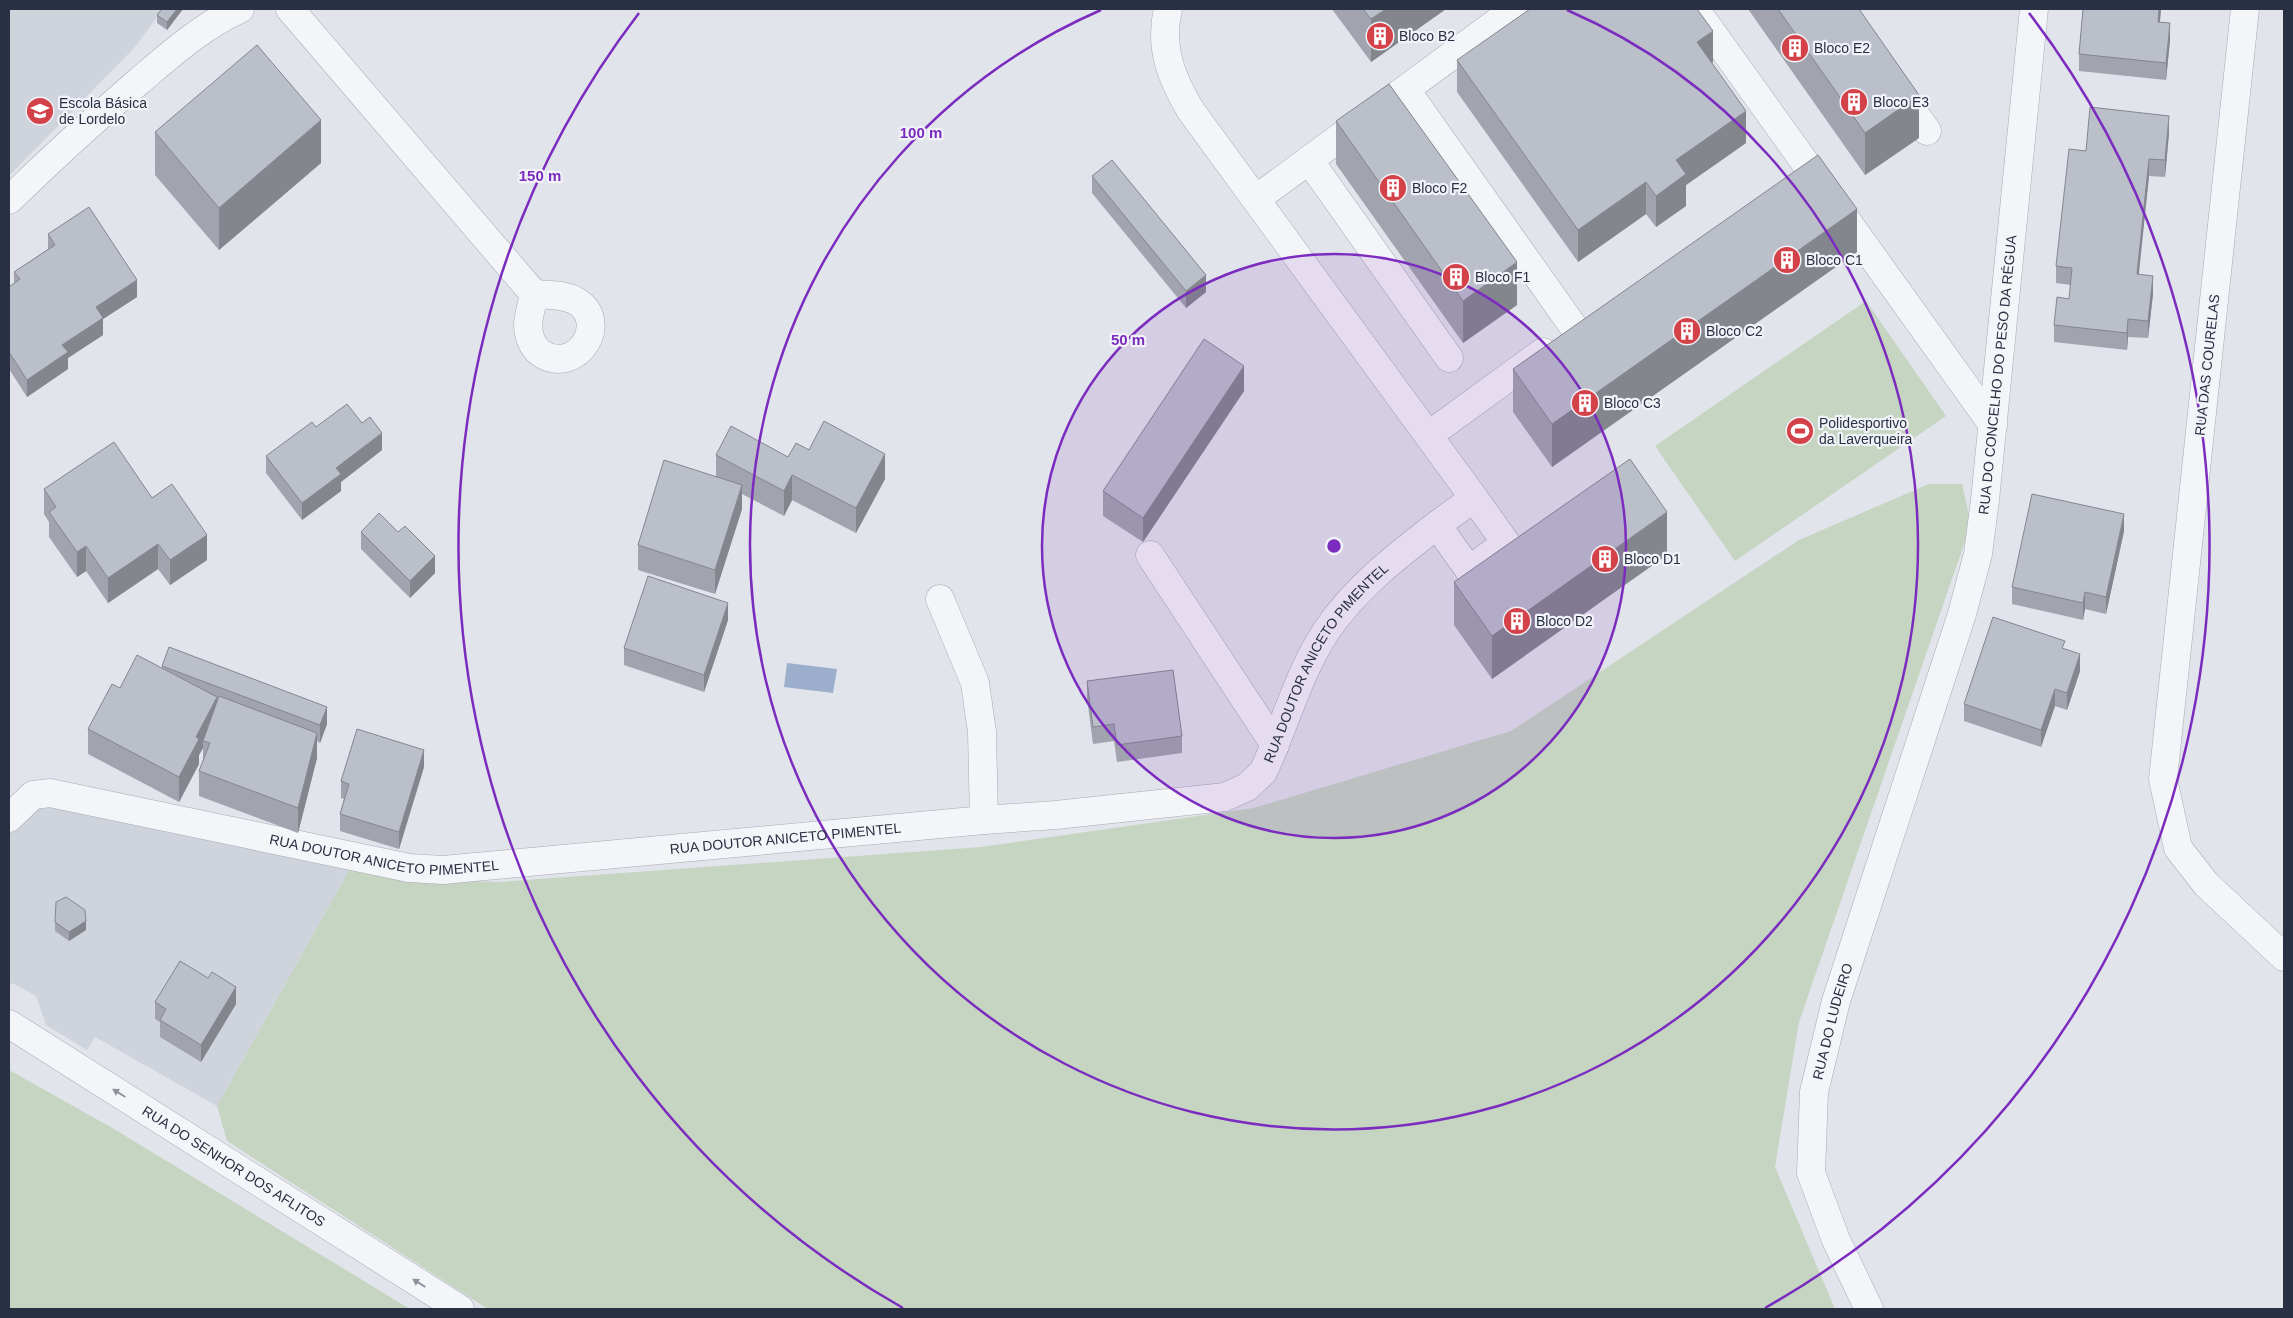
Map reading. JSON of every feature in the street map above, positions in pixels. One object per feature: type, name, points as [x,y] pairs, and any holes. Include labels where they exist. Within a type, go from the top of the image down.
[{"type":"street","points":[[9,200],[72,140],[164,60],[199,32],[240,9]]},
{"type":"street","points":[[290,9],[534,294]]},
{"type":"street","points":[[1168,9],[1163,31],[1165,52],[1180,92],[1506,543],[1469,570],[1437,525]]},
{"type":"street","points":[[1256,198],[1515,9]]},
{"type":"street","points":[[1695,9],[1993,425]]},
{"type":"street","name":"RUA DO CONCELHO DO PESO DA RÉGUA","points":[[1922,733],[1971,583],[1982,527],[2034,9]]},
{"type":"street","name":"RUA DAS COURELAS","points":[[2244,9],[2163,779],[2178,848],[2206,884],[2284,957]]},
{"type":"street","points":[[1881,66],[1927,132]]},
{"type":"street","points":[[1406,90],[1575,329]]},
{"type":"street","points":[[1309,160],[1449,358]]},
{"type":"street","points":[[1783,183],[1808,166]]},
{"type":"street","points":[[1429,435],[1599,312]]},
{"type":"street","name":"RUA DOUTOR ANICETO PIMENTEL","points":[[9,818],[33,795],[50,793],[426,870],[468,869],[984,820],[1056,815],[1225,797],[1237,793],[1256,780],[1275,745],[1316,649],[1340,612],[1375,575],[1474,498]]},
{"type":"street","points":[[1150,555],[1275,745]]},
{"type":"street","points":[[940,599],[975,683],[982,732],[984,820]]},
{"type":"street","name":"RUA DO LUDEIRO","points":[[1869,1309],[1836,1240],[1811,1173],[1814,1092],[1836,1001],[1922,733]]},
{"type":"street","name":"RUA DO SENHOR DOS AFLITOS","points":[[9,1024],[460,1309]]},
{"type":"shaded area","name":"Escola Básica de Lordelo","points":[[9,9],[163,9],[135,47],[9,176]]},
{"type":"shaded area","points":[[39,799],[352,865],[217,1106],[95,1037],[87,1050],[46,1025],[36,996],[12,983],[9,985],[9,832]]},
{"type":"green space","name":"Polidesportivo da Laverqueira","points":[[1866,301],[1946,416],[1735,561],[1655,446]]},
{"type":"green space","points":[[1929,484],[1962,484],[1971,524],[1799,1022],[1775,1167],[1835,1309],[488,1309],[227,1141],[217,1106],[352,865],[428,880],[499,882],[981,847],[1254,808],[1511,731],[1799,540]]},
{"type":"green space","points":[[9,1070],[114,1129],[410,1309],[9,1309]]},
{"type":"water","points":[[787,663],[837,669],[833,693],[784,687]]},
{"type":"building","points":[[162,9],[177,9],[167,22],[157,15]]},
{"type":"building","points":[[1363,9],[1386,9],[1371,19]]},
{"type":"building","points":[[1530,9],[1697,9],[1713,31],[1697,42],[1746,111],[1676,160],[1686,174],[1656,196],[1646,182],[1578,230],[1457,60]]},
{"type":"building","points":[[1778,9],[1859,9],[1919,95],[1865,133]]},
{"type":"building","points":[[2083,9],[2159,9],[2158,22],[2170,23],[2166,63],[2079,54]]},
{"type":"building","points":[[257,45],[321,120],[219,208],[155,132]]},
{"type":"building","points":[[1389,84],[1517,262],[1463,301],[1336,121]]},
{"type":"building","points":[[2090,107],[2169,116],[2165,160],[2149,159],[2137,274],[2153,276],[2148,321],[2128,319],[2127,333],[2054,325],[2057,297],[2069,299],[2072,268],[2056,266],[2069,149],[2086,151]]},
{"type":"building","points":[[1818,155],[1857,209],[1552,424],[1513,369]]},
{"type":"building","points":[[1112,160],[1206,275],[1186,291],[1092,176]]},
{"type":"building","points":[[89,207],[137,280],[96,307],[103,318],[62,345],[68,352],[27,380],[9,352],[9,287],[20,279],[14,272],[55,245],[48,234]]},
{"type":"building","points":[[1204,339],[1244,366],[1143,518],[1103,491]]},
{"type":"building","points":[[347,404],[362,423],[370,417],[382,433],[336,468],[341,474],[302,503],[266,456],[312,422],[316,427]]},
{"type":"building","points":[[824,421],[885,454],[856,508],[792,475],[784,491],[716,455],[731,426],[788,457],[796,443],[809,450]]},
{"type":"building","points":[[114,442],[152,498],[172,484],[207,535],[170,560],[158,544],[108,578],[86,546],[77,552],[49,512],[56,507],[44,489]]},
{"type":"building","points":[[1630,459],[1667,512],[1492,636],[1454,582]]},
{"type":"building","points":[[664,460],[742,485],[715,570],[638,545]]},
{"type":"building","points":[[2032,494],[2124,514],[2106,597],[2085,592],[2083,603],[2012,587]]},
{"type":"building","points":[[379,513],[398,532],[405,526],[435,556],[410,581],[361,532]]},
{"type":"building","points":[[648,576],[728,603],[704,675],[624,648]]},
{"type":"building","points":[[1993,617],[2065,641],[2062,648],[2080,654],[2067,693],[2055,689],[2041,730],[1964,704]]},
{"type":"building","points":[[169,647],[327,707],[320,725],[162,666]]},
{"type":"building","points":[[137,655],[217,697],[196,737],[199,739],[179,777],[88,729],[112,684],[120,688]]},
{"type":"building","points":[[1173,670],[1182,736],[1117,745],[1114,724],[1093,727],[1087,681]]},
{"type":"building","points":[[219,696],[317,733],[298,808],[199,771],[210,743],[203,741]]},
{"type":"building","points":[[357,729],[424,750],[399,832],[340,814],[349,784],[341,781]]},
{"type":"building","points":[[66,897],[85,910],[86,921],[69,932],[55,922],[56,902]]},
{"type":"building","points":[[180,961],[208,978],[212,972],[236,987],[201,1045],[160,1020],[166,1009],[155,1002]]},
{"type":"place","name":"Bloco B2","points":[[1380,36]]},
{"type":"place","name":"Bloco E2","points":[[1795,48]]},
{"type":"place","name":"Bloco E3","points":[[1854,102]]},
{"type":"place","name":"Escola Básica de Lordelo","points":[[40,111]]},
{"type":"place","name":"Bloco F2","points":[[1393,188]]},
{"type":"place","name":"Bloco C1","points":[[1787,260]]},
{"type":"place","name":"Bloco F1","points":[[1456,277]]},
{"type":"place","name":"Bloco C2","points":[[1687,331]]},
{"type":"place","name":"Bloco C3","points":[[1585,403]]},
{"type":"place","name":"Polidesportivo da Laverqueira","points":[[1800,431]]},
{"type":"place","name":"Bloco D1","points":[[1605,559]]},
{"type":"place","name":"Bloco D2","points":[[1517,621]]}]
